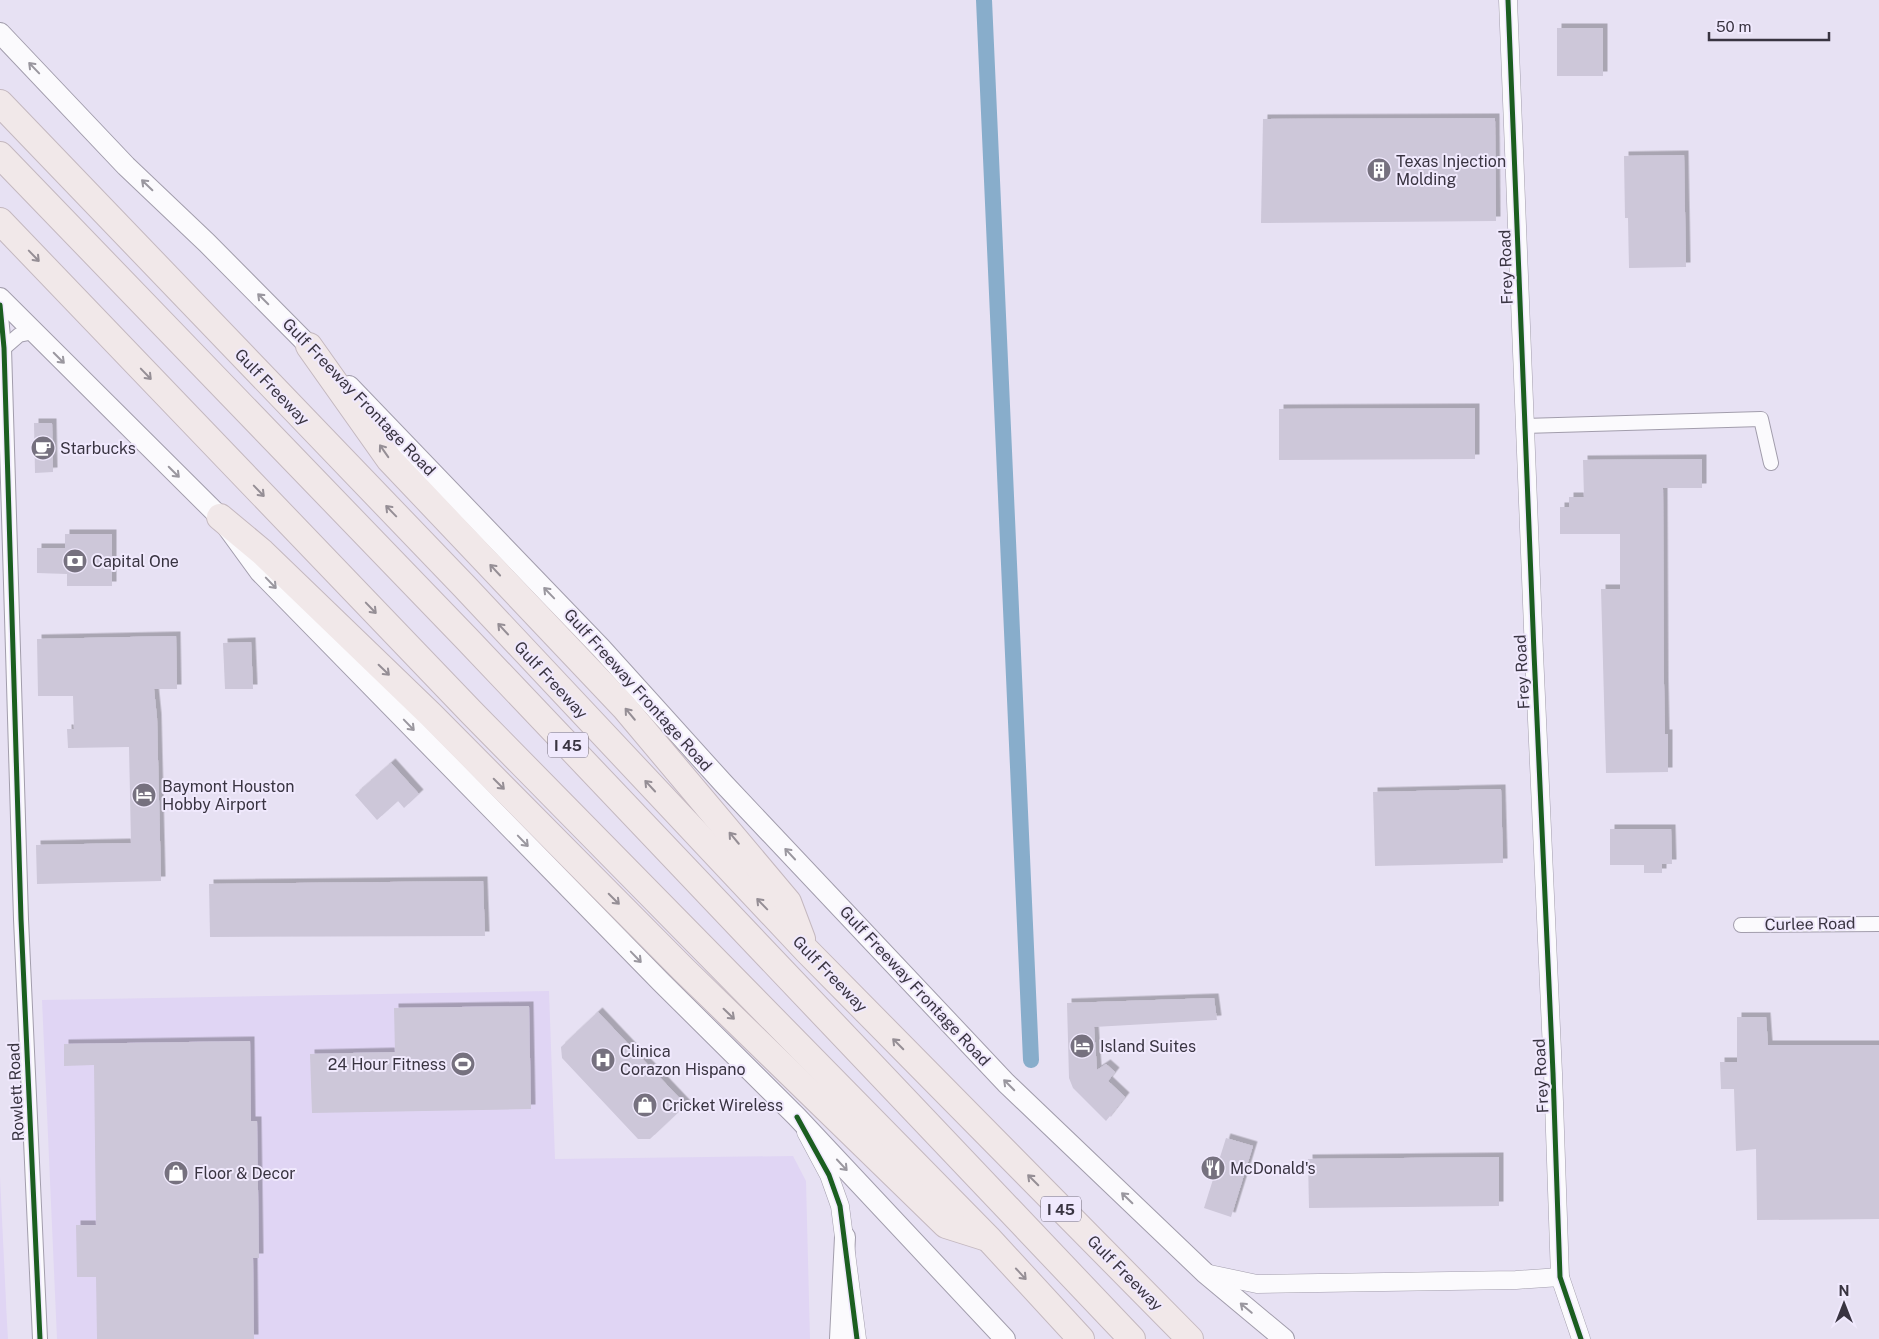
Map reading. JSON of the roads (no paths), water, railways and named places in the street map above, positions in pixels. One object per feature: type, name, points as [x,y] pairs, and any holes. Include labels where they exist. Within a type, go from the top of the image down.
[{"type":"highway","name":"Gulf Freeway","points":[[0,103],[464,586],[807,952],[1190,1339]]},
{"type":"highway","name":"Gulf Freeway","points":[[0,155],[467,639],[1132,1339]]},
{"type":"highway","name":"I 45","points":[[0,221],[472,713],[988,1238],[1081,1339]]},
{"type":"highway","points":[[310,346],[389,459],[624,707],[788,902],[807,952]]},
{"type":"highway","points":[[220,517],[262,552],[430,715],[684,970],[946,1225],[988,1238]]},
{"type":"main road","name":"Gulf Freeway Frontage Road","points":[[0,33],[126,166],[207,243],[310,346],[601,648],[724,784],[1006,1083],[1205,1273],[1284,1339]]},
{"type":"main road","points":[[0,298],[220,517],[260,572],[661,982],[797,1117],[1005,1339]]},
{"type":"main road","points":[[840,1339],[845,1237]]},
{"type":"street","name":"Frey Road","points":[[1508,0],[1560,1277],[1581,1339]]},
{"type":"street","name":"Rowlett Road","points":[[0,305],[4,348],[21,910],[40,1339]]},
{"type":"street","points":[[4,348],[19,335],[33,332]]},
{"type":"street","points":[[1524,426],[1761,419],[1771,463]]},
{"type":"street","name":"Curlee Road","points":[[1741,925],[1879,924]]},
{"type":"street","points":[[797,1117],[829,1175],[840,1206],[857,1339]]},
{"type":"street","points":[[1205,1273],[1258,1284],[1516,1280],[1560,1277]]},
{"type":"waterway","points":[[984,0],[1031,1060]]},
{"type":"place","name":"Texas Injection Molding","points":[[1379,170]]},
{"type":"place","name":"Starbucks","points":[[43,448]]},
{"type":"place","name":"Capital One","points":[[75,561]]},
{"type":"place","name":"Baymont Houston Hobby Airport","points":[[144,795]]},
{"type":"place","name":"Island Suites","points":[[1082,1046]]},
{"type":"place","name":"Clinica Corazon Hispano","points":[[603,1060]]},
{"type":"place","name":"24 Hour Fitness","points":[[463,1064]]},
{"type":"place","name":"Cricket Wireless","points":[[645,1105]]},
{"type":"place","name":"McDonald's","points":[[1213,1168]]},
{"type":"place","name":"Floor & Decor","points":[[176,1173]]}]
